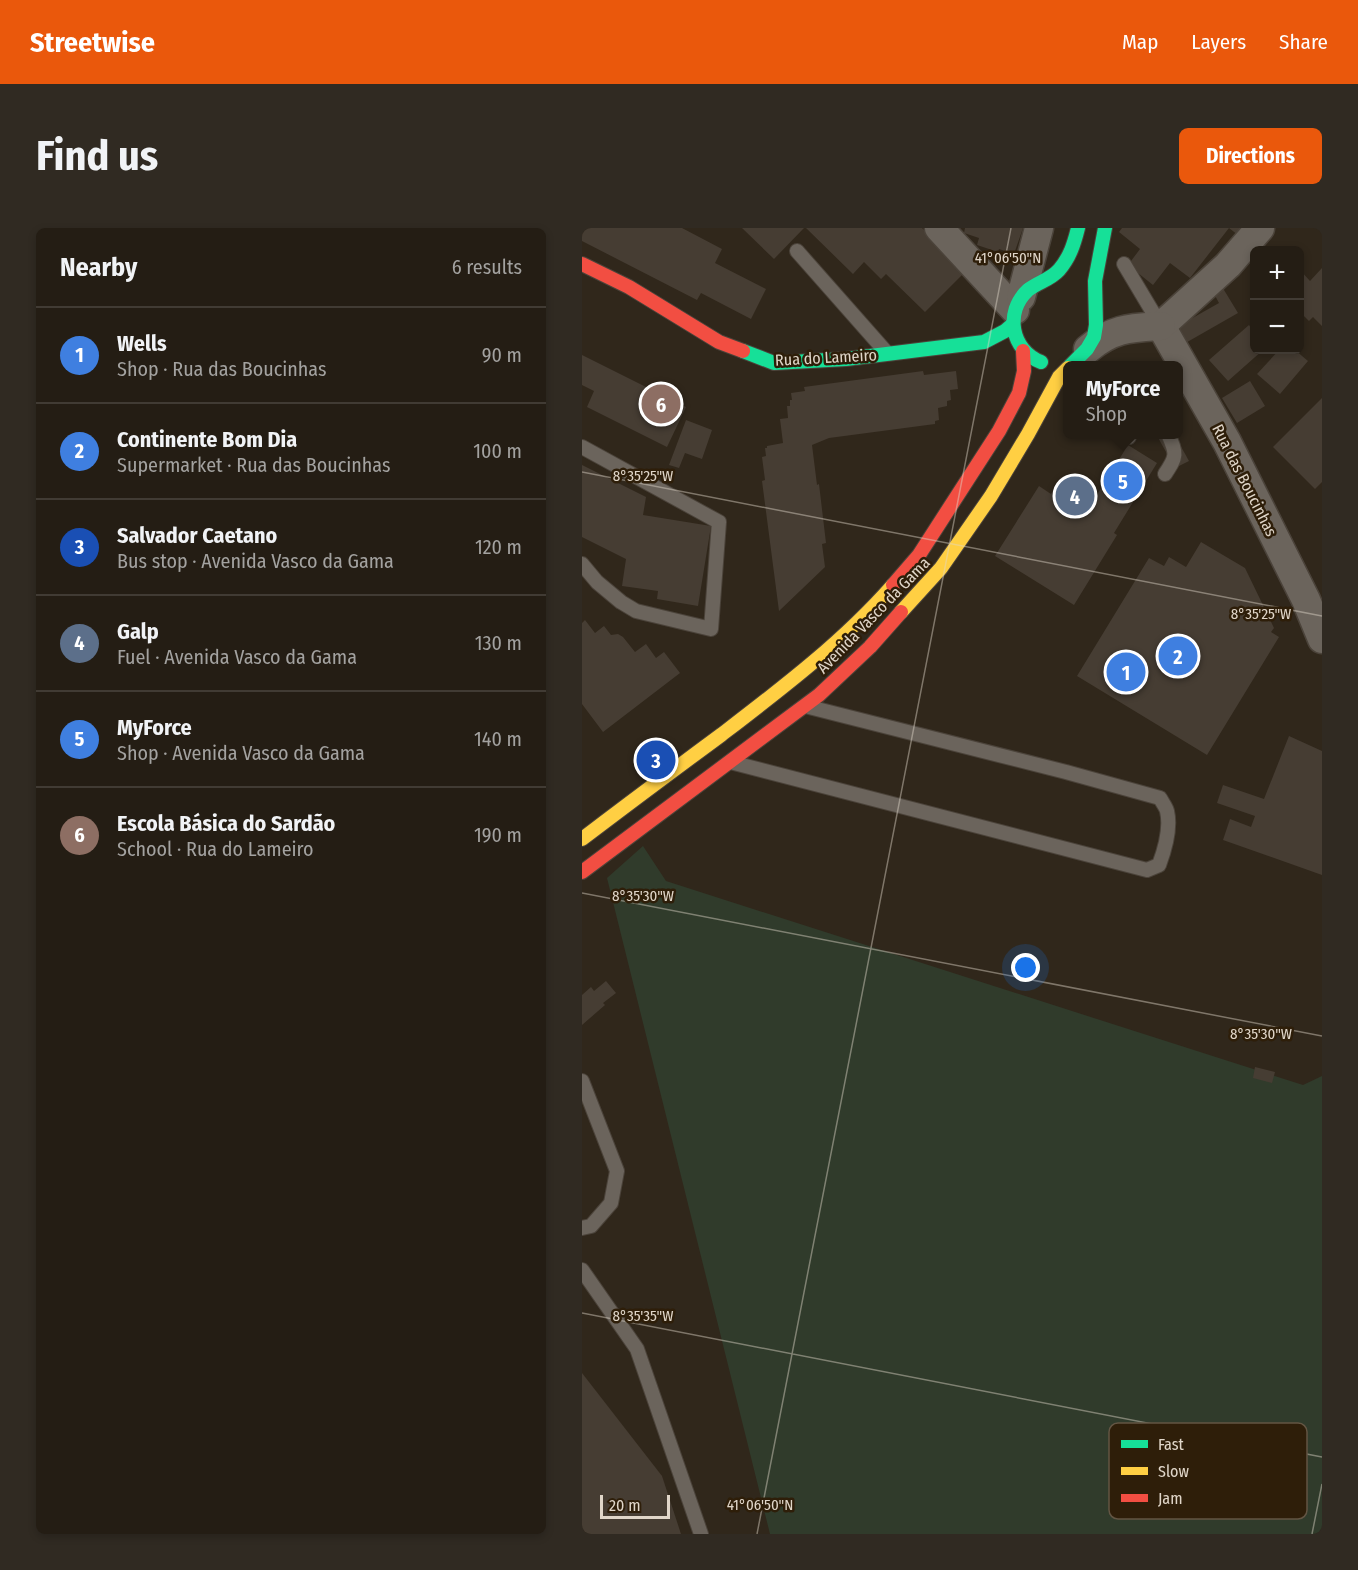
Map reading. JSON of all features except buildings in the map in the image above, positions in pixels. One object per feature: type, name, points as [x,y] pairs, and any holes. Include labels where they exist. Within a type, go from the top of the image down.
[{"type":"main road","points":[[1023,303],[1056,273],[1067,259],[1078,228]]},
{"type":"main road","name":"Avenida Vasco da Gama","points":[[1076,360],[1094,337],[1097,324],[1088,300],[1094,289],[1105,228]]},
{"type":"main road","name":"Rua do Lameiro","points":[[582,264],[629,287],[719,342],[774,363],[846,359],[984,342],[1005,332],[1023,303]]},
{"type":"main road","points":[[1023,303],[1056,280],[1062,282]]},
{"type":"main road","name":"Avenida Vasco da Gama","points":[[582,839],[768,699],[817,658],[875,605],[919,555],[999,431],[1018,393],[1024,370],[1023,351],[1016,339],[1023,303]]},
{"type":"main road","points":[[1023,351],[1035,360],[1049,364],[1063,364]]},
{"type":"main road","name":"Avenida Vasco da Gama","points":[[582,872],[819,695],[870,647],[941,568],[991,496],[1063,373]]},
{"type":"street","points":[[939,228],[1023,303],[1039,228]]},
{"type":"street","points":[[1088,300],[1104,321],[1115,326],[1128,328],[1161,326],[1228,265],[1260,228]]},
{"type":"street","name":"Rua das Boucinhas","points":[[1161,326],[1181,361]]},
{"type":"street","points":[[1076,360],[1099,340],[1128,328]]},
{"type":"street","name":"Rua do Lameiro","points":[[984,342],[1004,344],[1023,351]]},
{"type":"street","name":"Rua das Boucinhas","points":[[1183,365],[1227,442],[1306,600],[1322,639]]},
{"type":"lane","points":[[797,250],[889,354]]},
{"type":"lane","name":"Rua das Boucinhas","points":[[1124,264],[1161,326]]},
{"type":"lane","points":[[1165,474],[1174,460],[1175,452],[1170,439]]},
{"type":"lane","points":[[582,447],[719,522],[711,629],[636,611],[597,582],[582,564]]},
{"type":"lane","points":[[730,762],[1147,870],[1159,865],[1164,853],[1168,828],[1167,810],[1160,798],[804,706]]},
{"type":"lane","points":[[582,1081],[617,1171],[611,1203],[591,1226],[582,1228]]},
{"type":"lane","points":[[582,1270],[637,1349],[701,1534]]},
{"type":"green space","points":[[643,846],[666,881],[1303,1085],[1322,1076],[1322,1534],[770,1534],[607,878]]},
{"type":"traffic: fast","points":[[1041,362],[1023,349],[1017,340],[1014,330],[1016,309],[1020,299],[1028,290],[1052,276],[1063,265],[1078,228]]},
{"type":"traffic: fast","points":[[1075,361],[1087,349],[1094,337],[1095,281],[1105,228]]},
{"type":"traffic: fast","points":[[743,351],[774,363],[846,359],[984,342],[1013,324]]},
{"type":"traffic: slow","points":[[901,612],[941,568],[991,496],[1063,373]]},
{"type":"traffic: slow","points":[[582,839],[789,682],[853,626],[893,585]]},
{"type":"traffic: jam","points":[[582,264],[629,287],[719,342],[743,351]]},
{"type":"traffic: jam","points":[[893,585],[919,555],[999,431],[1019,393],[1024,371],[1023,351]]},
{"type":"traffic: jam","points":[[582,872],[819,695],[870,647],[901,612]]},
{"type":"place","name":"Escola Básica do Sardão","points":[[661,404]]},
{"type":"place","name":"MyForce","points":[[1123,481]]},
{"type":"place","name":"Galp","points":[[1075,496]]},
{"type":"place","name":"Continente Bom Dia","points":[[1178,656]]},
{"type":"place","name":"Wells","points":[[1126,672]]},
{"type":"place","name":"Salvador Caetano","points":[[656,760]]}]
